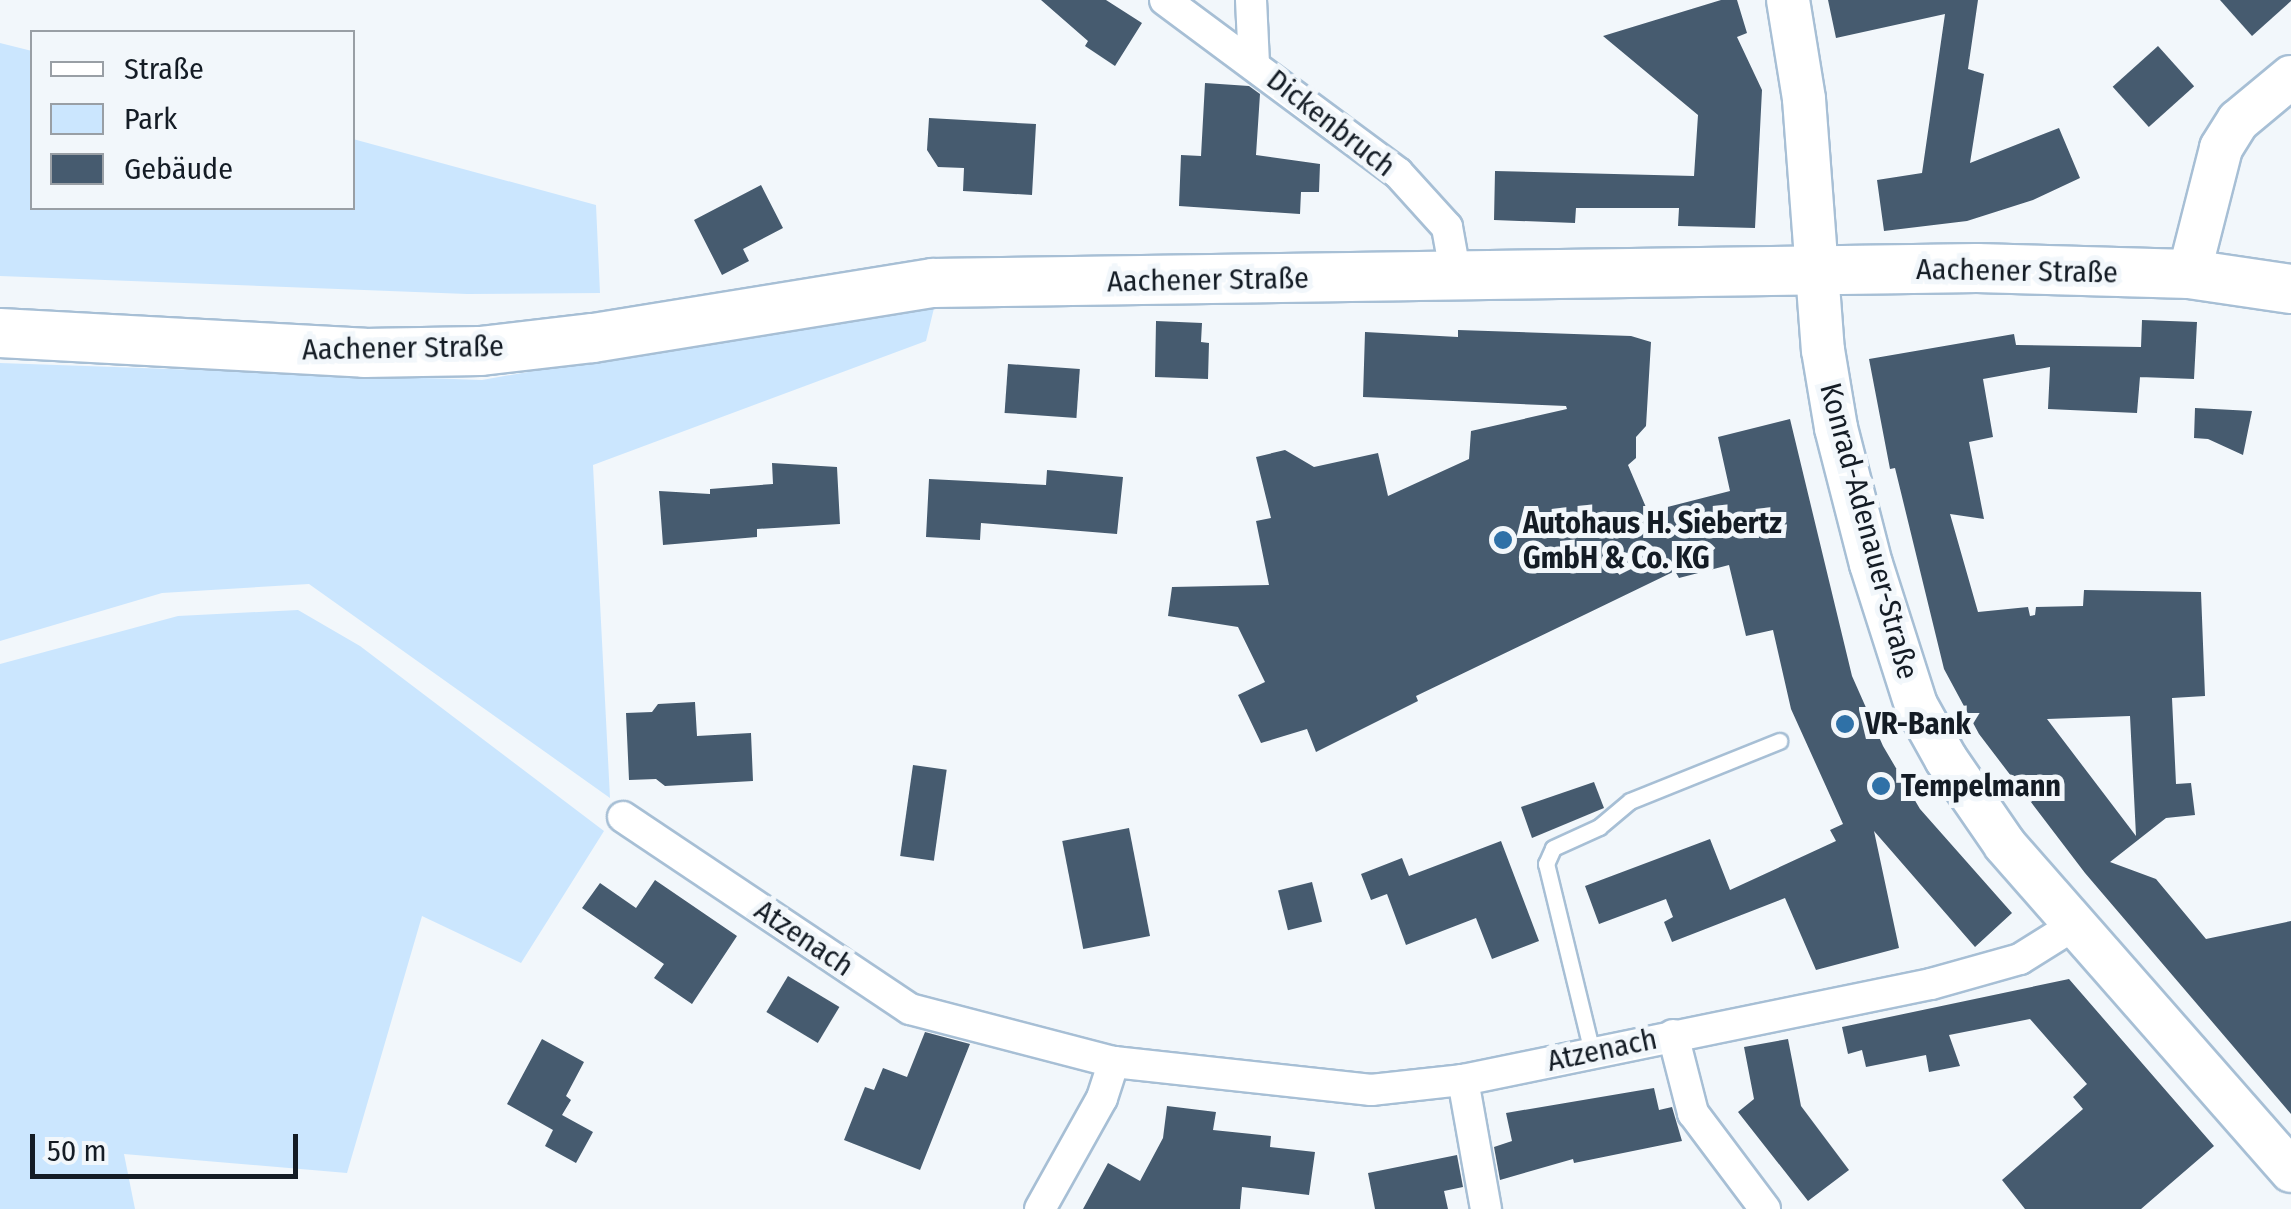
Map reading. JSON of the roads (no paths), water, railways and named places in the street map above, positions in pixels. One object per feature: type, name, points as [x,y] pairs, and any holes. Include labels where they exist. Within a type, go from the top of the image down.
[{"type":"main road","name":"Aachener Straße","points":[[0,333],[308,351],[480,351],[593,338],[933,283],[2008,268],[2189,274],[2291,289]]},
{"type":"street","name":"Dickenbruch","points":[[1165,0],[1398,173],[1447,227],[1456,277]]},
{"type":"street","points":[[1251,0],[1254,63]]},
{"type":"street","name":"Konrad-Adenauer-Straße","points":[[1788,0],[1804,99],[1824,350],[1836,428],[1872,564],[1916,705],[1976,806],[2291,1170]]},
{"type":"street","points":[[2189,274],[2221,148],[2238,121],[2291,76]]},
{"type":"street","name":"Atzenach","points":[[623,816],[910,1009],[1114,1062],[1371,1090],[1463,1080],[1931,984],[2020,959],[2076,924]]},
{"type":"street","points":[[1673,1035],[1693,1113],[1766,1209]]},
{"type":"street","points":[[1040,1209],[1102,1098],[1114,1062]]},
{"type":"street","points":[[1463,1080],[1486,1209]]},
{"type":"lane","points":[[1592,1052],[1546,864],[1553,848],[1599,827],[1630,801],[1780,741]]},
{"type":"place","name":"Autohaus H. Siebertz GmbH & Co. KG","points":[[1503,540]]},
{"type":"place","name":"VR-Bank","points":[[1845,724]]},
{"type":"place","name":"Tempelmann","points":[[1881,786]]}]
